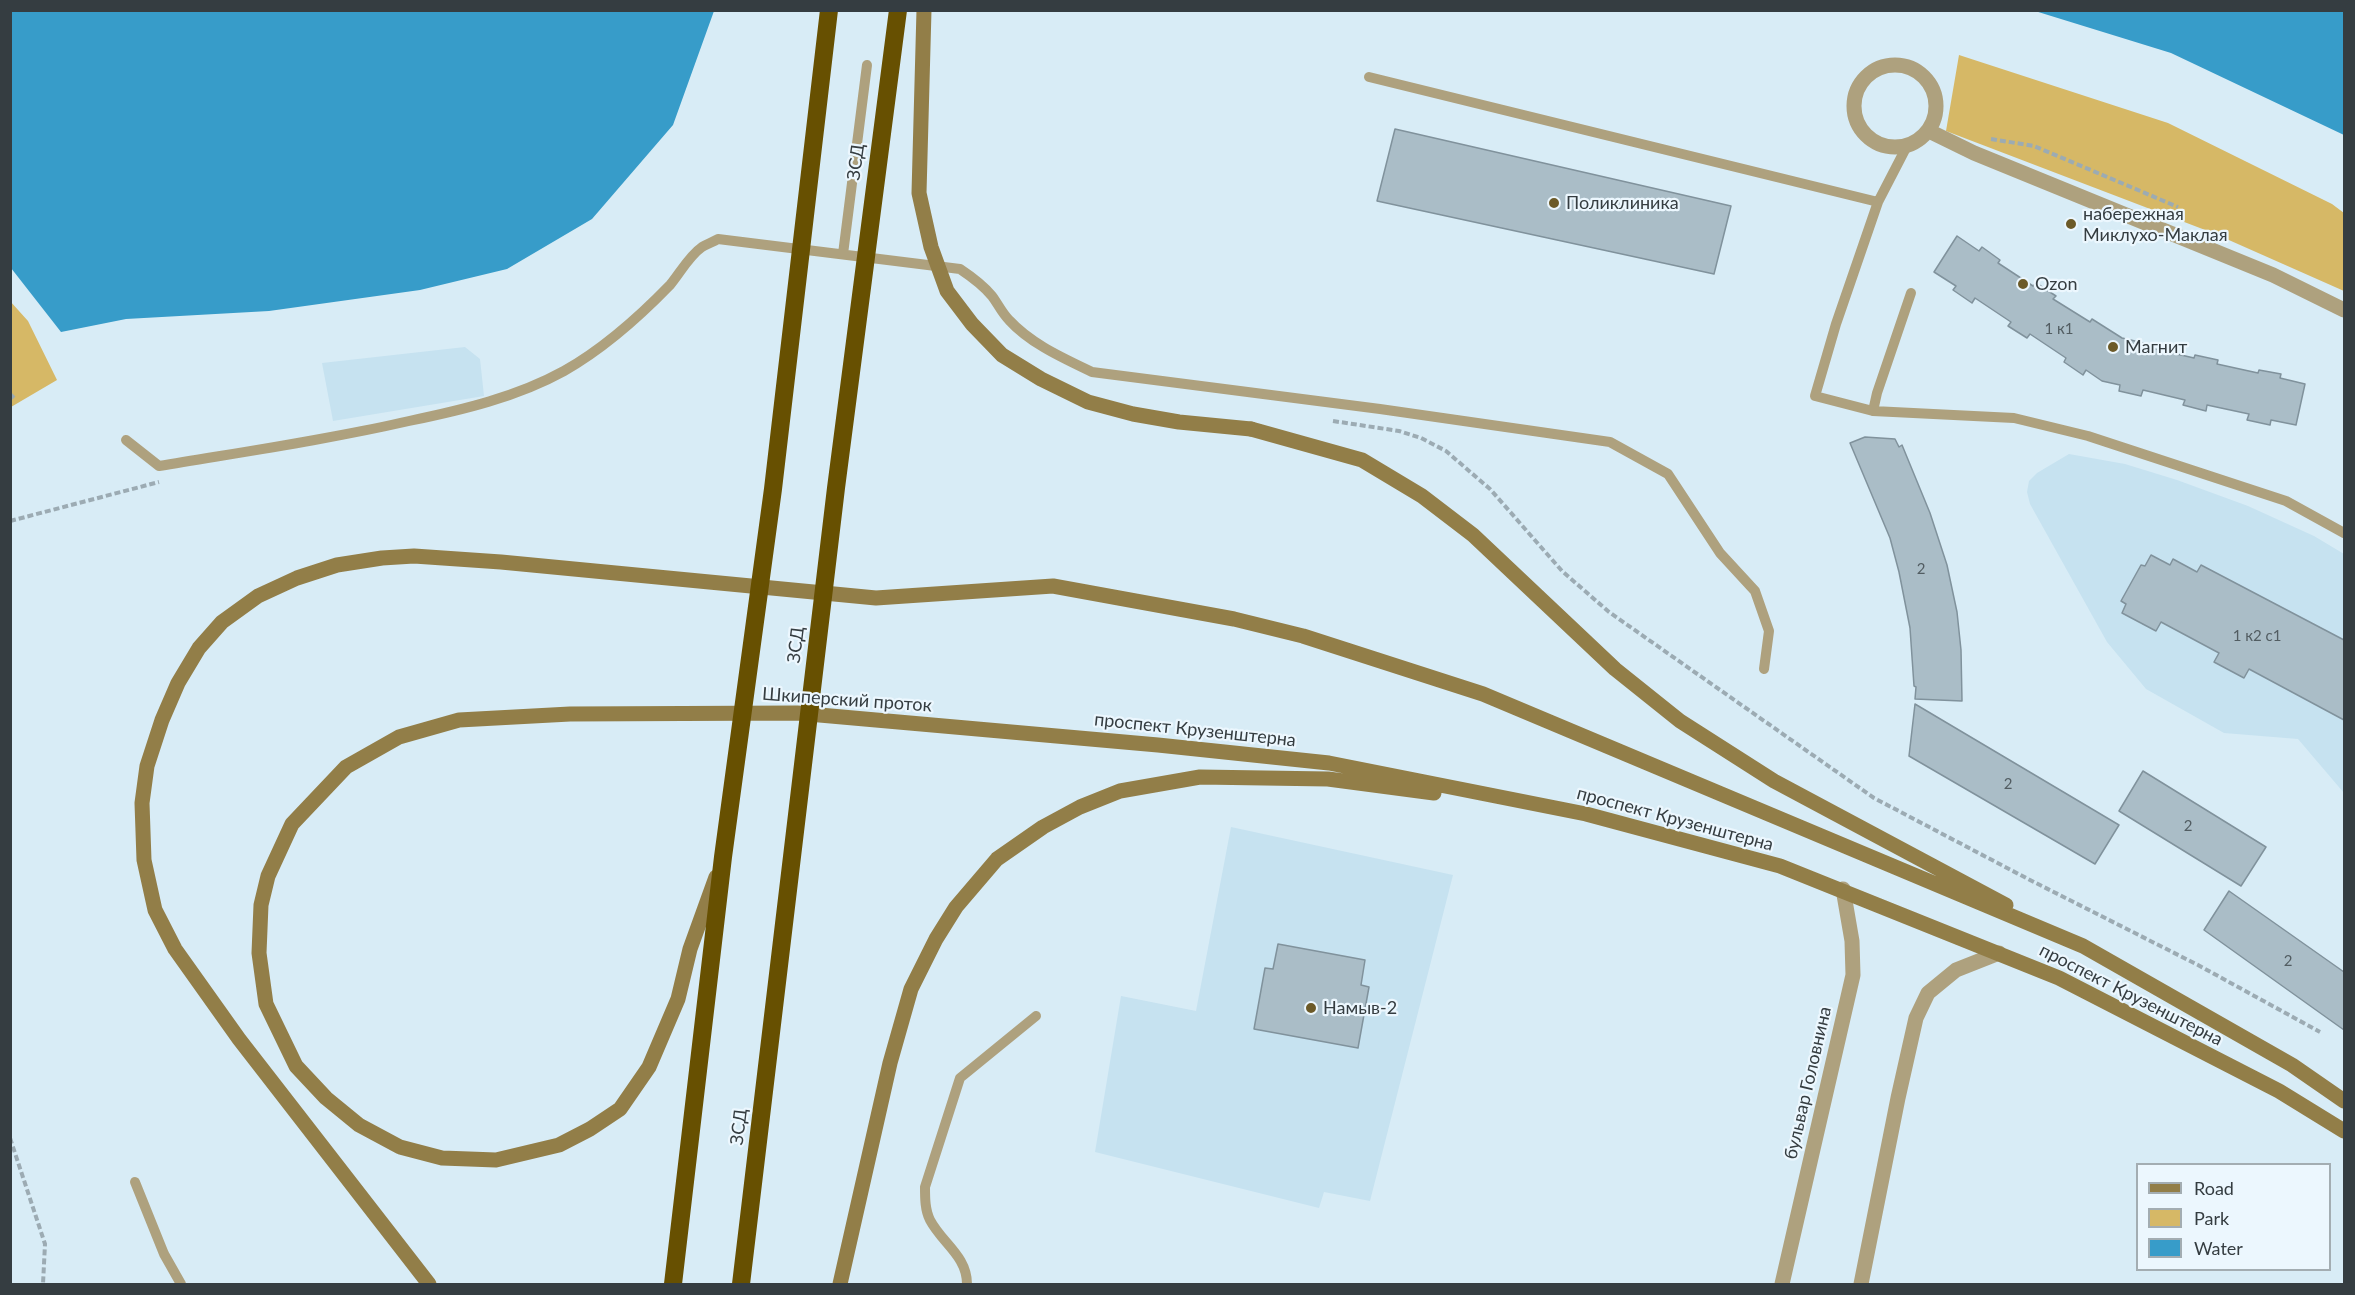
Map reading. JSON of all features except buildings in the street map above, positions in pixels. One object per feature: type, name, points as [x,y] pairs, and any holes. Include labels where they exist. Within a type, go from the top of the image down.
[{"type":"highway","points":[[673,1284],[723,857],[774,477],[829,10]]},
{"type":"highway","name":"ЗСД","points":[[741,1284],[836,488],[898,10]]},
{"type":"main road","points":[[924,10],[919,193],[931,247],[948,291],[972,324],[1002,355],[1041,379],[1088,402],[1133,414],[1179,422],[1251,429],[1362,460],[1422,496],[1473,535],[1615,669],[1680,722],[1774,781],[2083,946]]},
{"type":"main road","name":"проспект Крузенштерна","points":[[429,1284],[231,1029],[180,958],[155,910],[144,860],[142,803],[147,766],[162,720],[178,683],[199,648],[222,622],[258,596],[297,578],[337,565],[382,558],[414,556],[513,563],[876,598],[1053,586],[1234,619],[1303,636],[1483,694],[2083,946],[2273,1054],[2344,1101]]},
{"type":"main road","name":"Шкиперский проток","points":[[723,857],[690,949],[678,999],[649,1067],[620,1109],[560,1145],[496,1160],[442,1158],[400,1147],[359,1125],[318,1090],[296,1066],[266,1004],[259,953],[261,905],[268,876],[292,824],[346,766],[399,737],[459,720],[570,714],[796,713],[942,727]]},
{"type":"main road","name":"проспект Крузенштерна","points":[[942,727],[1158,745],[1329,763],[1586,814],[1780,866],[2059,978],[2280,1091],[2344,1131]]},
{"type":"main road","points":[[840,1284],[890,1063],[911,989],[936,939],[956,907],[997,859],[1043,827],[1080,807],[1120,791],[1200,777],[1328,779],[1586,814]]},
{"type":"street","points":[[1902,66],[1920,74],[1935,94],[1937,107],[1929,131],[1908,146],[1895,148],[1882,146],[1870,140],[1861,130],[1854,106],[1856,93],[1862,81],[1883,67],[1902,66]]},
{"type":"street","points":[[1929,131],[1974,153],[2273,275],[2344,310]]},
{"type":"street","name":"бульвар Головнина","points":[[1782,1284],[1853,975],[1852,941],[1842,889]]},
{"type":"street","points":[[1861,1284],[1916,1018],[1928,993],[1956,970],[1999,953]]},
{"type":"lane","points":[[843,254],[867,65]]},
{"type":"lane","points":[[1369,77],[1878,202]]},
{"type":"lane","points":[[1908,146],[1878,202],[1836,324],[1815,396],[1874,411],[2014,418],[2088,436],[2286,501],[2344,533]]},
{"type":"lane","points":[[126,440],[159,466],[371,430],[440,414],[520,391],[565,370],[599,348],[640,314],[701,248],[718,239],[960,269],[977,280],[991,294],[1008,319],[1031,339],[1062,358],[1092,372],[1380,409],[1610,442],[1668,474],[1720,553],[1755,591],[1769,631],[1764,669]]},
{"type":"lane","points":[[1874,411],[1877,393],[1911,293]]},
{"type":"lane","points":[[967,1284],[967,1272],[956,1253],[930,1220],[925,1202],[925,1187],[960,1078],[1036,1016]]},
{"type":"lane","points":[[135,1182],[164,1254],[181,1284]]},
{"type":"path","points":[[1985,138],[2034,146],[2178,207]]},
{"type":"path","points":[[10,394],[14,398]]},
{"type":"path","points":[[1324,419],[1399,431],[1421,438],[1446,451],[1490,489],[1562,571],[1609,612],[1874,798],[2019,875],[2198,965],[2320,1032]]},
{"type":"path","points":[[10,521],[161,481]]},
{"type":"path","points":[[10,1138],[45,1244],[43,1284]]},
{"type":"shaded area","points":[[465,347],[480,359],[484,396],[333,421],[322,363]]},
{"type":"shaded area","points":[[2069,454],[2125,464],[2177,480],[2248,506],[2314,536],[2344,554],[2344,793],[2298,739],[2224,733],[2146,689],[2107,642],[2030,504],[2027,492],[2029,481],[2037,473]]},
{"type":"shaded area","points":[[1231,827],[1453,875],[1370,1201],[1324,1192],[1319,1208],[1095,1152],[1121,996],[1196,1011]]},
{"type":"green space","points":[[1959,55],[2168,123],[2332,204],[2344,213],[2344,291],[2213,233],[1946,131]]},
{"type":"green space","points":[[10,301],[28,321],[57,380],[11,407]]},
{"type":"water","points":[[11,10],[714,11],[673,125],[592,219],[507,269],[420,290],[269,311],[126,319],[61,332],[11,268]]},
{"type":"water","points":[[2035,11],[2344,11],[2344,135],[2171,53]]},
{"type":"place","name":"Поликлиника","points":[[1554,203]]},
{"type":"place","name":"набережная Миклухо-Маклая","points":[[2071,224]]},
{"type":"place","name":"Ozon","points":[[2023,284]]},
{"type":"place","name":"Магнит","points":[[2113,347]]},
{"type":"place","name":"Намыв-2","points":[[1311,1008]]}]
